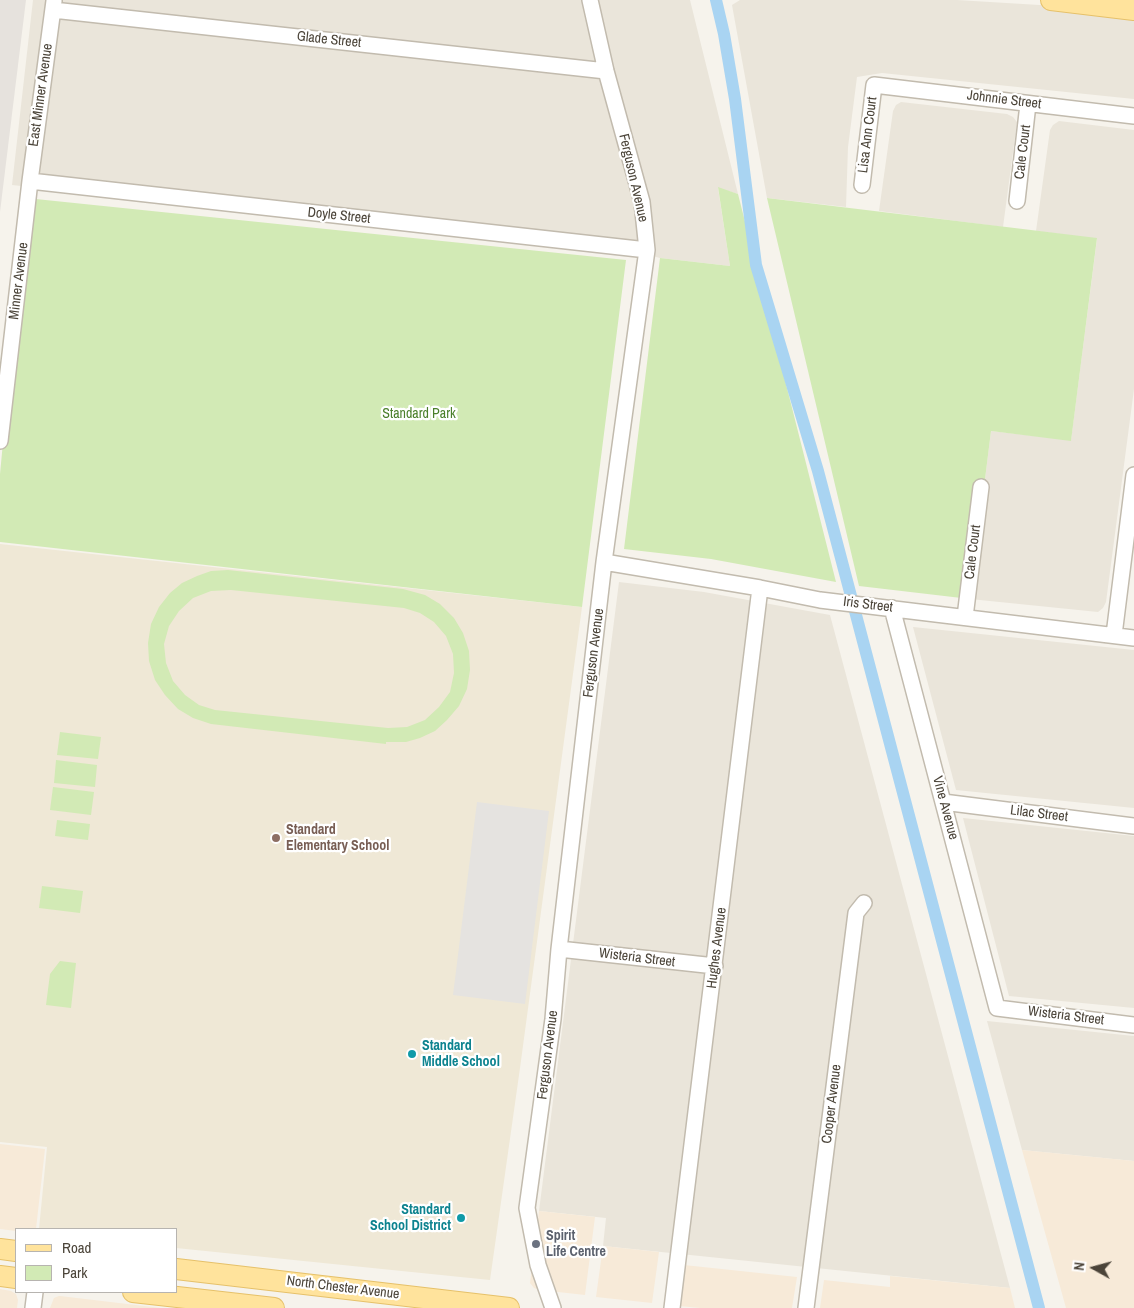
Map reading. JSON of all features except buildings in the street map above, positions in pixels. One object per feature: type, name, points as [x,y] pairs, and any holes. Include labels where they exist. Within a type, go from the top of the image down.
[{"type":"main road","points":[[1051,0],[1134,10]]},
{"type":"main road","points":[[0,1249],[15,1251]]},
{"type":"main road","name":"North Chester Avenue","points":[[178,1269],[509,1308]]},
{"type":"main road","points":[[0,1276],[15,1278]]},
{"type":"main road","points":[[139,1293],[209,1304],[274,1308]]},
{"type":"street","name":"Ferguson Avenue","points":[[553,1308],[538,1265],[527,1208],[553,1019],[559,949],[604,562],[647,250],[642,202],[606,70],[590,0]]},
{"type":"street","name":"Glade Street","points":[[53,5],[606,70]]},
{"type":"street","name":"East Minner Avenue","points":[[30,181],[53,5]]},
{"type":"street","name":"Johnnie Street","points":[[874,84],[1134,116]]},
{"type":"street","name":"Lisa Ann Court","points":[[862,185],[874,84]]},
{"type":"street","name":"Cale Court","points":[[1017,200],[1028,104]]},
{"type":"street","name":"Doyle Street","points":[[30,181],[647,250]]},
{"type":"street","name":"Minner Avenue","points":[[0,441],[30,181]]},
{"type":"street","points":[[1114,635],[1134,475]]},
{"type":"street","name":"Cale Court","points":[[965,617],[981,487]]},
{"type":"street","name":"Iris Street","points":[[604,562],[820,600],[1134,638]]},
{"type":"street","name":"Hughes Avenue","points":[[672,1308],[760,588]]},
{"type":"street","name":"Vine Avenue","points":[[892,608],[997,1008]]},
{"type":"street","name":"Lilac Street","points":[[943,802],[1134,826]]},
{"type":"street","name":"Cooper Avenue","points":[[806,1308],[856,912],[864,903]]},
{"type":"street","name":"Wisteria Street","points":[[559,949],[715,966]]},
{"type":"street","name":"Wisteria Street","points":[[997,1008],[1134,1025]]},
{"type":"street","points":[[33,1308],[35,1293]]},
{"type":"shaded area","points":[[0,0],[26,0],[0,212]]},
{"type":"shaded area","points":[[33,0],[690,0],[738,194],[718,188],[730,266],[660,258],[629,250],[12,185]]},
{"type":"shaded area","points":[[740,0],[957,0],[1089,8],[1134,17],[1134,99],[882,73],[857,77],[848,147],[846,207],[767,198],[732,5]]},
{"type":"shaded area","points":[[901,102],[1007,114],[1013,117],[1017,122],[1003,227],[879,211],[893,111],[896,105]]},
{"type":"shaded area","points":[[1059,121],[1134,130],[1134,389],[1106,602],[1098,612],[970,599],[991,431],[1071,440],[1097,239],[1036,231],[1050,130]]},
{"type":"shaded area","name":"Standard Elementary School","points":[[0,544],[582,607],[490,1280],[178,1248],[178,1228],[39,1228],[47,1147],[0,1142]]},
{"type":"shaded area","points":[[619,582],[704,592],[830,615],[1010,1288],[603,1246],[606,1218],[539,1211]]},
{"type":"shaded area","points":[[913,627],[1134,650],[1134,808],[956,790]]},
{"type":"shaded area","points":[[477,802],[549,811],[525,1004],[453,995]]},
{"type":"shaded area","points":[[963,818],[1134,836],[1134,1008],[1009,996]]},
{"type":"shaded area","points":[[987,1021],[1134,1036],[1134,1161],[1022,1150]]},
{"type":"shaded area","points":[[0,1144],[45,1149],[36,1228],[15,1228],[15,1231],[0,1229]]},
{"type":"shaded area","points":[[1022,1150],[1134,1161],[1134,1308],[1066,1308]]},
{"type":"shaded area","points":[[539,1211],[595,1217],[585,1295],[540,1290],[534,1288],[530,1283]]},
{"type":"shaded area","points":[[603,1246],[659,1252],[652,1303],[596,1297]]},
{"type":"shaded area","points":[[684,1265],[797,1277],[792,1308],[700,1308],[679,1306]]},
{"type":"shaded area","points":[[890,1276],[1010,1288],[1015,1308],[820,1308],[824,1280],[890,1287]]},
{"type":"shaded area","points":[[0,1289],[16,1294],[18,1300],[17,1308],[0,1308]]},
{"type":"shaded area","points":[[59,1296],[161,1308],[50,1308],[54,1298]]},
{"type":"green space","points":[[718,187],[738,194],[836,582],[711,559],[624,549],[660,258],[730,266]]},
{"type":"green space","name":"Standard Park","points":[[26,198],[626,260],[582,607],[0,542],[0,474]]},
{"type":"green space","points":[[767,198],[1097,238],[1071,441],[991,431],[970,599],[859,586]]},
{"type":"green space","points":[[228,570],[403,589],[425,595],[440,604],[454,618],[463,633],[469,651],[470,670],[467,689],[459,706],[435,731],[406,742],[386,742],[386,744],[211,724],[193,718],[178,709],[155,680],[149,661],[148,643],[151,624],[159,607],[170,593],[182,583],[211,571]],"holes":[[[231,590],[404,608],[420,613],[434,622],[446,636],[453,654],[454,673],[450,692],[439,707],[425,720],[407,727],[388,728],[215,710],[199,705],[185,695],[173,681],[166,663],[164,644],[169,626],[179,611],[193,598],[211,591]]]},
{"type":"green space","points":[[60,732],[101,737],[98,759],[57,755]]},
{"type":"green space","points":[[56,760],[97,765],[95,787],[54,783]]},
{"type":"green space","points":[[53,787],[94,792],[91,815],[50,810]]},
{"type":"green space","points":[[57,820],[90,824],[88,840],[55,836]]},
{"type":"green space","points":[[42,886],[83,891],[80,913],[39,908]]},
{"type":"green space","points":[[60,961],[76,963],[71,1008],[46,1005],[50,974]]},
{"type":"waterway","points":[[716,0],[735,99],[756,265],[818,471],[1039,1308]]},
{"type":"place","name":"Standard Elementary School","points":[[276,838]]},
{"type":"place","name":"Standard Middle School","points":[[412,1054]]},
{"type":"place","name":"Standard School District","points":[[461,1218]]},
{"type":"place","name":"Spirit Life Centre","points":[[536,1244]]}]
